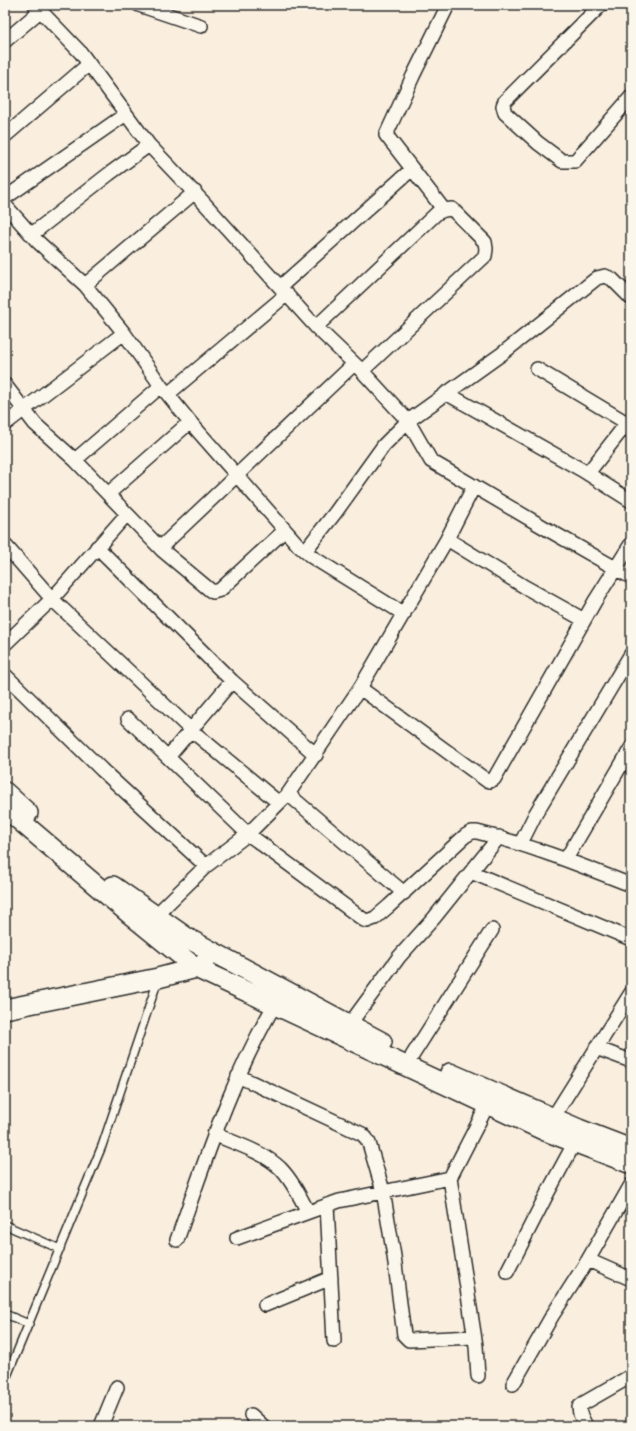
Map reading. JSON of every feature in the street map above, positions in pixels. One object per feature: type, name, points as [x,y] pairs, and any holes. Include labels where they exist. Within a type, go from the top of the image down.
[{"type":"street","points":[[139,5],[201,26]]},
{"type":"street","points":[[444,210],[386,134],[448,5]]},
{"type":"street","points":[[601,5],[506,101],[503,106],[506,113],[538,143],[562,161],[575,161],[631,97]]},
{"type":"street","points":[[5,41],[39,7],[81,53],[149,145],[195,192],[316,327],[358,368],[408,421],[430,461],[631,577]]},
{"type":"street","points":[[5,136],[89,64]]},
{"type":"street","points":[[5,198],[126,114]]},
{"type":"street","points":[[32,234],[149,145]]},
{"type":"street","points":[[75,460],[165,390],[283,291],[412,169]]},
{"type":"street","points":[[85,285],[195,192]]},
{"type":"street","points":[[5,205],[32,234],[85,285],[124,333],[190,422],[305,551],[312,557],[404,614]]},
{"type":"street","points":[[160,548],[236,475],[485,256],[485,242],[452,209],[444,210],[437,214],[316,327]]},
{"type":"street","points":[[305,551],[335,513],[384,445],[408,421],[503,354],[597,278],[605,276],[612,279],[631,298]]},
{"type":"street","points":[[5,424],[124,333]]},
{"type":"street","points":[[537,369],[629,421],[588,473]]},
{"type":"street","points":[[5,385],[36,424],[75,460],[160,548],[210,590],[220,590],[285,530]]},
{"type":"street","points":[[446,393],[588,473],[631,501]]},
{"type":"street","points":[[108,494],[190,422]]},
{"type":"street","points":[[150,921],[206,866],[248,834],[283,799],[316,755],[360,688],[404,614],[447,539],[474,486]]},
{"type":"street","points":[[5,644],[52,599],[127,514]]},
{"type":"street","points":[[447,539],[525,587],[584,620]]},
{"type":"street","points":[[360,688],[486,780],[490,781],[494,779],[584,620],[631,544]]},
{"type":"street","points":[[5,545],[52,599],[191,730],[404,893]]},
{"type":"street","points":[[97,547],[232,681],[316,755]]},
{"type":"street","points":[[521,843],[536,813],[631,654]]},
{"type":"street","points":[[5,676],[102,770],[206,866]]},
{"type":"street","points":[[168,757],[232,681]]},
{"type":"street","points":[[128,719],[248,834],[367,921],[375,918],[465,836],[472,832],[478,832],[521,843],[631,884]]},
{"type":"street","points":[[566,859],[631,748]]},
{"type":"street","points":[[8,806],[150,921],[196,968],[279,997],[349,1025],[549,1124],[575,1142],[631,1164]]},
{"type":"street","points":[[349,1025],[399,957],[434,918],[499,837]]},
{"type":"street","points":[[471,872],[631,939]]},
{"type":"street","points":[[150,921],[190,939],[217,954],[279,997],[488,1104],[549,1124],[579,1130],[631,1149]]},
{"type":"street","points":[[412,1056],[492,930]]},
{"type":"street","points":[[5,1009],[158,978],[196,968],[217,954]]},
{"type":"street","points":[[549,1124],[631,992]]},
{"type":"street","points":[[177,1240],[214,1134],[238,1076],[279,997]]},
{"type":"street","points":[[596,1048],[631,1061]]},
{"type":"street","points":[[238,1076],[362,1134],[369,1143],[383,1191],[394,1256],[404,1335],[409,1340],[474,1337]]},
{"type":"street","points":[[478,1376],[474,1337],[450,1178],[488,1104]]},
{"type":"street","points":[[214,1134],[263,1156],[279,1168],[296,1190],[308,1212]]},
{"type":"street","points":[[507,1272],[575,1142]]},
{"type":"street","points":[[237,1238],[339,1201],[450,1178]]},
{"type":"street","points":[[512,1384],[552,1316],[588,1260],[631,1185]]},
{"type":"street","points":[[327,1205],[334,1341]]},
{"type":"street","points":[[588,1260],[631,1279]]},
{"type":"street","points":[[265,1305],[331,1278]]},
{"type":"street","points":[[586,1426],[580,1414],[579,1407],[631,1376]]},
{"type":"street","points":[[101,1426],[117,1387]]},
{"type":"street","points":[[251,1415],[263,1426]]},
{"type":"lane","points":[[6,1378],[102,1146],[158,978]]},
{"type":"lane","points":[[5,1226],[60,1249]]},
{"type":"lane","points":[[5,1314],[29,1324]]}]
